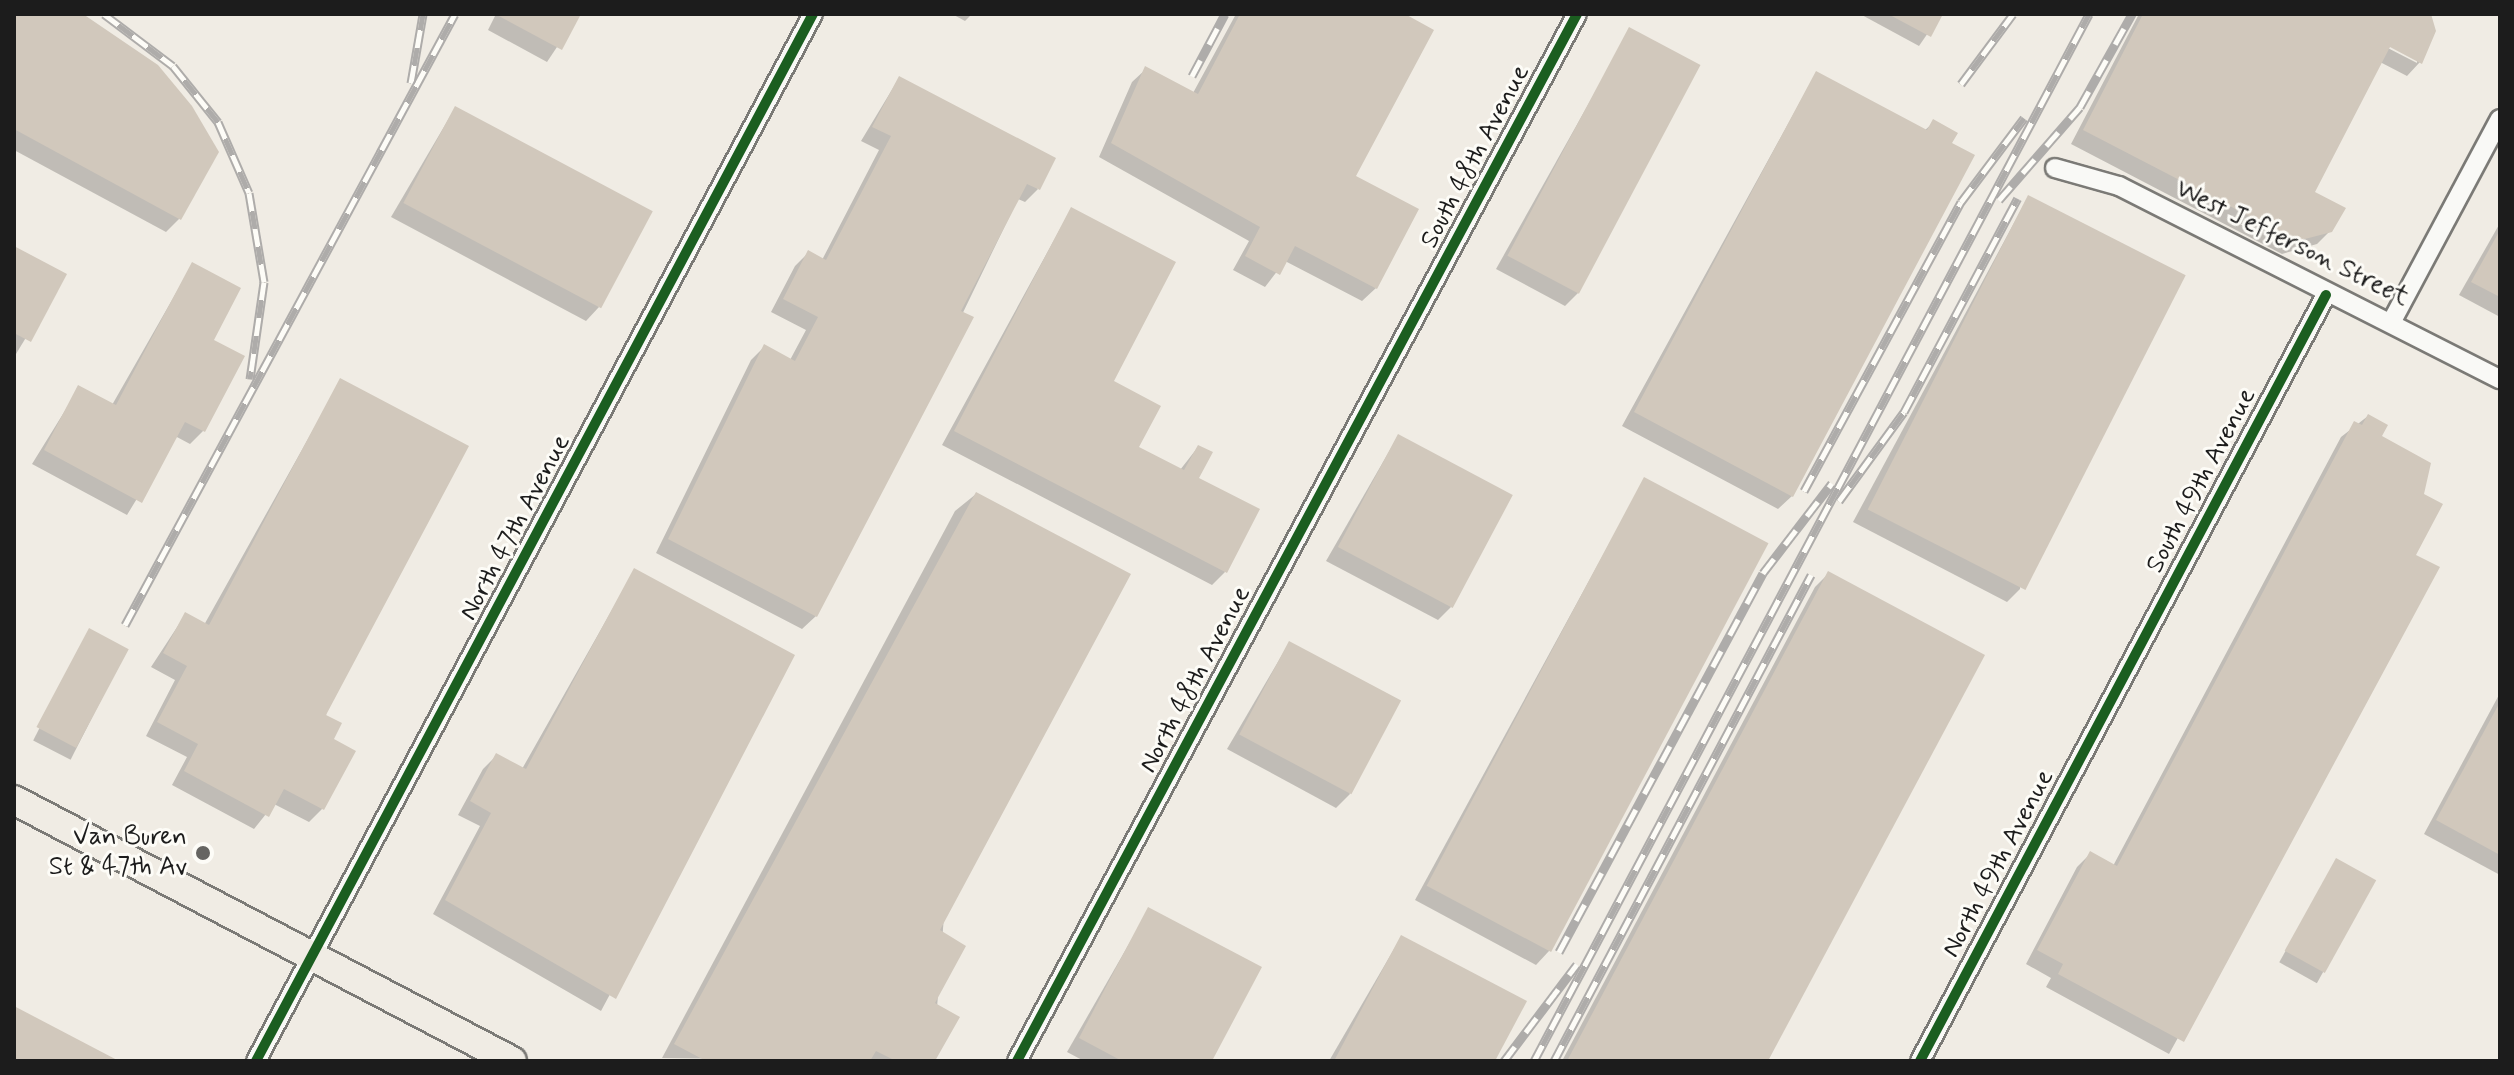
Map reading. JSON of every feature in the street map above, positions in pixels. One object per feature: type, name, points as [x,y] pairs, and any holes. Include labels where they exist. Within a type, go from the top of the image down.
[{"type":"main road","points":[[14,800],[512,1061]]},
{"type":"street","name":"North 47th Avenue","points":[[256,1061],[315,957],[813,14]]},
{"type":"street","name":"South 48th Avenue","points":[[1414,320],[1577,14]]},
{"type":"street","points":[[2392,321],[2500,119]]},
{"type":"street","name":"West Jefferson Street","points":[[2055,168],[2119,186],[2326,295],[2392,321],[2500,379]]},
{"type":"street","name":"South 49th Avenue","points":[[2117,687],[2326,295]]},
{"type":"street","name":"North 48th Avenue","points":[[1017,1061],[1414,320]]},
{"type":"street","name":"North 49th Avenue","points":[[1920,1061],[2117,687]]},
{"type":"building","points":[[14,14],[83,14],[158,65],[192,106],[219,152],[181,220],[14,129]]},
{"type":"building","points":[[495,14],[581,14],[562,50]]},
{"type":"building","points":[[1240,14],[1405,14],[1434,30],[1356,176],[1419,209],[1377,289],[1295,246],[1280,275],[1245,256],[1260,227],[1111,143],[1145,66],[1198,94]]},
{"type":"building","points":[[1888,14],[1943,14],[1931,37]]},
{"type":"building","points":[[2143,14],[2431,14],[2436,31],[2422,64],[2390,47],[2315,192],[2346,208],[2332,232],[2297,241],[2083,130]]},
{"type":"building","points":[[1629,27],[1701,65],[1579,294],[1507,256]]},
{"type":"building","points":[[1816,71],[1927,130],[1933,119],[1958,133],[1952,143],[1975,155],[1793,497],[1634,412]]},
{"type":"building","points":[[899,76],[1056,158],[1040,190],[1027,184],[961,311],[974,317],[817,617],[668,539],[764,344],[795,361],[818,317],[783,299],[808,250],[826,260],[891,136],[872,127]]},
{"type":"building","points":[[455,106],[653,211],[601,308],[403,203]]},
{"type":"building","points":[[2028,195],[2186,275],[2025,590],[1868,510]]},
{"type":"building","points":[[1071,207],[1176,262],[1114,381],[1161,406],[1139,447],[1184,470],[1198,445],[1213,452],[1199,478],[1260,509],[1227,573],[954,431]]},
{"type":"building","points":[[2500,230],[2500,297],[2471,282]]},
{"type":"building","points":[[14,246],[67,274],[31,342],[14,333]]},
{"type":"building","points":[[192,262],[241,288],[214,340],[245,356],[205,432],[185,422],[142,503],[44,450],[78,385],[116,405]]},
{"type":"building","points":[[340,378],[469,446],[326,715],[342,723],[334,739],[356,751],[324,810],[284,789],[269,817],[184,771],[198,744],[157,722],[187,666],[163,653],[185,612],[209,625]]},
{"type":"building","points":[[2368,414],[2388,425],[2382,436],[2431,463],[2424,494],[2443,504],[2416,555],[2440,567],[2184,1042],[2058,974],[2063,964],[2037,950],[2090,851],[2117,866],[2354,421],[2362,425]]},
{"type":"building","points":[[1398,434],[1513,495],[1453,608],[1338,547]]},
{"type":"building","points":[[1644,477],[1768,543],[1551,952],[1427,886]]},
{"type":"building","points":[[976,492],[1131,574],[940,930],[966,946],[935,1003],[960,1017],[935,1061],[896,1061],[876,1051],[870,1061],[706,1061],[674,1044]]},
{"type":"building","points":[[634,568],[795,655],[616,999],[445,900],[491,813],[470,801],[496,753],[526,769]]},
{"type":"building","points":[[1828,571],[1985,655],[1768,1061],[1567,1061]]},
{"type":"building","points":[[89,628],[129,649],[76,748],[36,727]]},
{"type":"building","points":[[1289,641],[1401,701],[1351,794],[1239,735]]},
{"type":"building","points":[[2500,702],[2500,855],[2436,820]]},
{"type":"building","points":[[2336,858],[2376,880],[2325,973],[2285,951]]},
{"type":"building","points":[[1148,907],[1262,967],[1212,1061],[1122,1061],[1079,1038]]},
{"type":"building","points":[[1401,935],[1527,1001],[1495,1061],[1334,1061]]},
{"type":"building","points":[[14,1006],[119,1061],[14,1061]]},
{"type":"railway","points":[[104,14],[173,66],[218,122],[249,193],[264,282],[250,379]]},
{"type":"railway","points":[[411,83],[423,14]]},
{"type":"railway","points":[[125,625],[455,14]]},
{"type":"railway","points":[[1192,76],[1225,14]]},
{"type":"railway","points":[[1961,84],[2013,14]]},
{"type":"railway","points":[[1534,1061],[2089,14]]},
{"type":"railway","points":[[1999,200],[2080,107],[2132,14]]},
{"type":"railway","points":[[1804,491],[1961,202],[2024,118]]},
{"type":"railway","points":[[1839,501],[1904,412],[2018,198]]},
{"type":"railway","points":[[1559,952],[1763,573],[1832,483]]},
{"type":"railway","points":[[1554,1061],[1811,575]]},
{"type":"railway","points":[[1504,1061],[1577,964]]},
{"type":"cycle path","points":[[256,1061],[813,14]]},
{"type":"cycle path","points":[[1017,1061],[1577,14]]},
{"type":"cycle path","points":[[1920,1061],[2326,295]]},
{"type":"place","name":"Van Buren St & 47th Av","points":[[203,853]]}]
